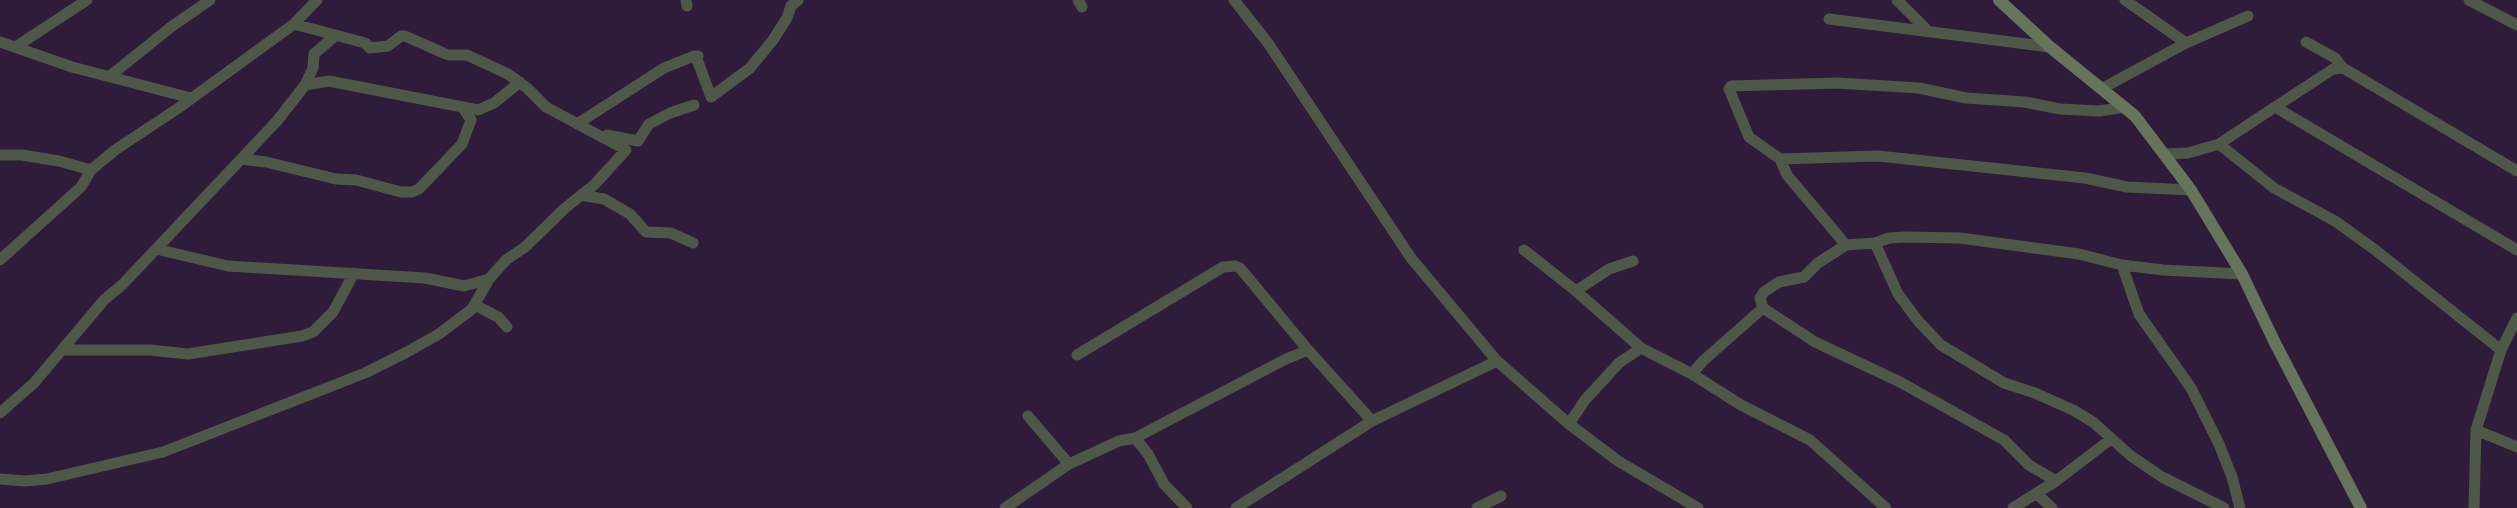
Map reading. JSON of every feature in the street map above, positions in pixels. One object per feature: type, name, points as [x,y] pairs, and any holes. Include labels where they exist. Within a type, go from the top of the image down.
[{"type":"street","points":[[17,46],[87,0]]},
{"type":"street","points":[[110,76],[171,27],[210,0]]},
{"type":"street","points":[[0,260],[81,187],[91,170],[115,150],[191,98],[294,24],[317,0]]},
{"type":"street","points":[[583,122],[664,68],[694,56],[698,56],[697,59],[711,97],[750,68],[773,40],[787,18],[791,6],[798,0]]},
{"type":"street","points":[[1234,0],[1268,43],[1411,258],[1447,303],[1497,361],[1569,424],[1618,461],[1698,508]]},
{"type":"street","points":[[1897,0],[1929,32]]},
{"type":"street","points":[[1999,0],[2050,47],[2103,88],[2125,108],[2165,154],[2191,190],[2242,274],[2275,343],[2361,508]]},
{"type":"street","points":[[2125,0],[2186,43]]},
{"type":"street","points":[[2468,0],[2517,25]]},
{"type":"street","points":[[2103,88],[2186,43],[2248,16]]},
{"type":"street","points":[[1829,19],[2050,47]]},
{"type":"street","points":[[294,24],[365,43],[370,48],[378,48],[405,36],[448,55],[467,55],[520,82],[546,107],[622,139],[638,141],[649,124],[670,113],[694,105]]},
{"type":"street","points":[[0,413],[34,383],[64,350],[104,300],[123,284],[277,121],[305,85],[313,68],[314,54],[336,35]]},
{"type":"street","points":[[0,42],[17,46],[59,62],[191,98]]},
{"type":"street","points":[[2306,42],[2335,58],[2343,68],[2517,171]]},
{"type":"street","points":[[2165,154],[2188,153],[2219,144],[2333,69],[2343,68]]},
{"type":"street","points":[[305,85],[329,81],[464,108],[486,108],[520,82]]},
{"type":"street","points":[[1846,245],[1786,175],[1780,159],[1752,140],[1745,131],[1729,89],[1731,86],[1837,84],[1919,88],[1966,98],[2025,102],[2060,109],[2099,111],[2125,108]]},
{"type":"street","points":[[2275,107],[2517,250]]},
{"type":"street","points":[[241,159],[266,162],[336,179],[356,180],[401,192],[412,192],[418,189],[462,144],[471,120],[471,117],[464,108]]},
{"type":"street","points":[[0,479],[25,481],[47,478],[163,452],[194,441],[372,369],[439,334],[461,319],[475,305],[476,289],[489,279],[506,260],[525,247],[581,195],[594,185],[626,150],[583,122]]},
{"type":"street","points":[[2219,144],[2274,188],[2335,221],[2374,249],[2501,350]]},
{"type":"street","points":[[0,155],[22,155],[59,161],[91,170]]},
{"type":"street","points":[[1780,159],[1878,156],[2085,178],[2128,187],[2191,190]]},
{"type":"street","points":[[581,195],[604,199],[630,214],[646,232],[671,233],[693,243]]},
{"type":"street","points":[[2056,481],[2029,465],[2004,440],[1900,382],[1847,359],[1815,342],[1763,308],[1760,298],[1770,288],[1779,282],[1804,278],[1818,263],[1846,245],[1875,243],[1889,238],[1904,237],[1960,238],[2079,254],[2122,265],[2163,270],[2242,274]]},
{"type":"street","points":[[1875,243],[1898,294],[1919,322],[1941,345],[2004,383],[2035,393],[2073,410],[2093,422],[2111,439],[2162,477],[2224,508]]},
{"type":"street","points":[[156,249],[228,266],[425,278],[476,289]]},
{"type":"street","points":[[1524,250],[1641,348],[1692,374],[1741,405],[1810,440],[1886,508]]},
{"type":"street","points":[[1576,292],[1609,269],[1633,261]]},
{"type":"street","points":[[1077,355],[1223,267],[1230,265],[1240,268],[1308,350],[1372,421]]},
{"type":"street","points":[[2122,265],[2140,314],[2191,388],[2219,444],[2232,477],[2240,508]]},
{"type":"street","points":[[64,350],[150,350],[188,354],[302,336],[313,332],[333,312],[354,273]]},
{"type":"street","points":[[475,305],[498,318],[507,327]]},
{"type":"street","points":[[1692,374],[1703,361],[1763,308]]},
{"type":"street","points":[[2474,508],[2474,447],[2476,430],[2501,350],[2517,318]]},
{"type":"street","points":[[1569,424],[1585,400],[1619,363],[1641,348]]},
{"type":"street","points":[[1005,508],[1069,464],[1119,440],[1135,438],[1286,359],[1308,350]]},
{"type":"street","points":[[1237,508],[1372,421],[1497,361]]},
{"type":"street","points":[[1028,416],[1069,464]]},
{"type":"street","points":[[2476,430],[2517,447]]},
{"type":"street","points":[[1135,438],[1148,454],[1164,484],[1187,508]]},
{"type":"street","points":[[2013,508],[2056,481],[2111,439]]},
{"type":"street","points":[[2036,493],[2052,508]]},
{"type":"street","points":[[1476,508],[1501,496]]}]
